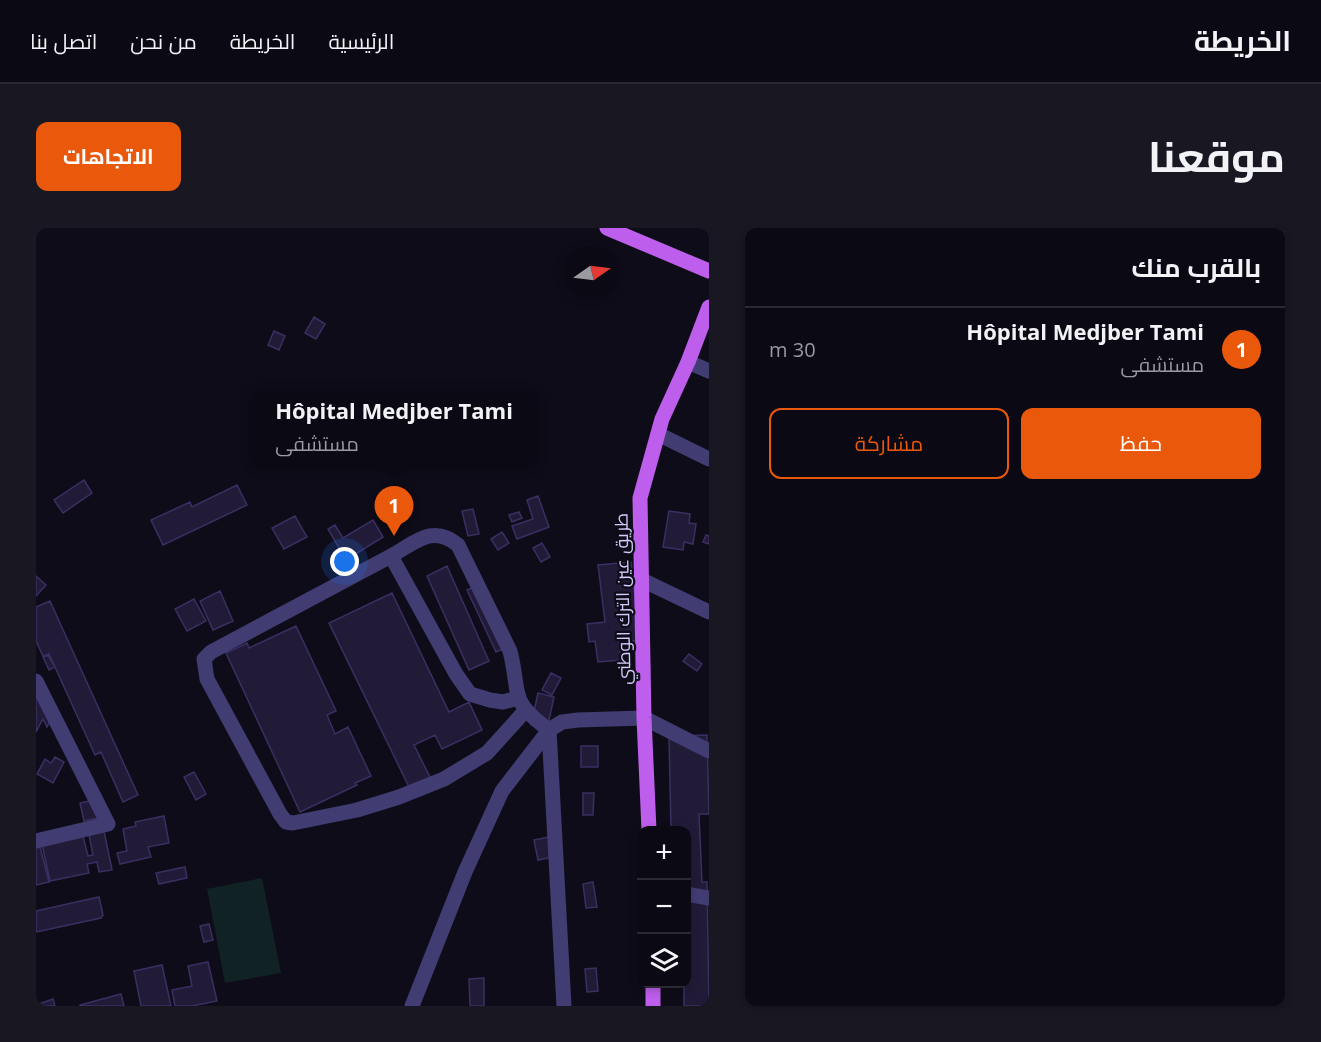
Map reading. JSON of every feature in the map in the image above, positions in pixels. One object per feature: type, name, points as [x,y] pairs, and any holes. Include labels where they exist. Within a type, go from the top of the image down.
[{"type":"main road","points":[[607,228],[709,271]]},
{"type":"main road","name":"طريق عين الترك الوطني","points":[[649,826],[640,579],[640,498],[662,419],[688,362],[709,307]]},
{"type":"main road","points":[[653,988],[653,1006]]},
{"type":"street","points":[[688,362],[709,371]]},
{"type":"street","points":[[658,434],[709,459]]},
{"type":"street","points":[[522,704],[487,753],[444,779],[378,804],[301,823],[286,822],[207,679],[204,659],[211,652],[428,536],[439,534],[448,537],[458,545],[510,651],[514,667],[515,688],[522,704],[549,730],[564,1006]]},
{"type":"street","points":[[391,556],[456,674],[471,694],[490,700],[522,704]]},
{"type":"street","points":[[640,579],[709,612]]},
{"type":"street","points":[[36,681],[108,824],[36,841]]},
{"type":"street","points":[[412,1006],[465,872],[502,791],[549,730],[562,722],[644,718],[709,751]]},
{"type":"street","points":[[691,895],[709,898]]},
{"type":"shaded area","points":[[262,878],[281,973],[225,983],[207,889]]},
{"type":"building","points":[[314,317],[325,324],[316,339],[305,333]]},
{"type":"building","points":[[274,331],[285,336],[279,350],[268,345]]},
{"type":"building","points":[[84,480],[92,493],[63,513],[54,500]]},
{"type":"building","points":[[237,485],[247,505],[163,545],[151,520],[190,502],[192,507]]},
{"type":"building","points":[[538,496],[549,527],[517,539],[512,526],[533,519],[527,500]]},
{"type":"building","points":[[473,509],[479,534],[468,536],[462,511]]},
{"type":"building","points":[[669,511],[690,514],[689,523],[696,524],[693,544],[684,542],[683,550],[663,547]]},
{"type":"building","points":[[519,512],[522,518],[512,522],[509,515]]},
{"type":"building","points":[[295,516],[307,537],[284,549],[272,528]]},
{"type":"building","points":[[373,520],[383,537],[346,560],[328,529],[335,525],[343,538]]},
{"type":"building","points":[[502,532],[509,543],[498,550],[491,539]]},
{"type":"building","points":[[706,535],[709,536],[709,544],[703,542]]},
{"type":"building","points":[[542,543],[550,557],[541,562],[533,548]]},
{"type":"building","points":[[631,562],[640,640],[619,643],[621,660],[598,662],[595,641],[589,642],[587,624],[605,622],[598,565]]},
{"type":"building","points":[[447,566],[489,661],[469,670],[427,576]]},
{"type":"building","points":[[36,576],[46,585],[36,596]]},
{"type":"building","points":[[481,584],[510,646],[496,652],[467,590]]},
{"type":"building","points":[[220,591],[233,621],[213,630],[200,601]]},
{"type":"building","points":[[392,593],[449,712],[469,702],[482,730],[442,749],[435,735],[414,745],[431,779],[410,789],[329,623]]},
{"type":"building","points":[[194,599],[206,621],[187,631],[175,609]]},
{"type":"building","points":[[50,601],[138,795],[123,802],[101,752],[95,755],[49,654],[43,656],[36,641],[36,607]]},
{"type":"building","points":[[296,626],[336,711],[327,715],[335,734],[348,727],[371,776],[300,812],[226,653],[247,643],[249,648]]},
{"type":"building","points":[[689,654],[702,664],[697,671],[683,661]]},
{"type":"building","points":[[48,655],[55,667],[49,670],[43,657]]},
{"type":"building","points":[[551,673],[561,678],[552,695],[542,690]]},
{"type":"building","points":[[36,676],[55,711],[47,727],[43,719],[36,732]]},
{"type":"building","points":[[538,693],[554,697],[547,729],[531,725]]},
{"type":"building","points":[[707,735],[709,814],[699,814],[702,882],[707,882],[709,1006],[684,1006],[684,988],[691,988],[691,826],[671,826],[669,736]]},
{"type":"building","points":[[581,746],[598,746],[598,767],[581,767]]},
{"type":"building","points":[[55,757],[64,762],[53,783],[37,774],[45,759],[51,763]]},
{"type":"building","points":[[194,772],[206,794],[196,800],[184,777]]},
{"type":"building","points":[[583,793],[594,793],[593,815],[583,815]]},
{"type":"building","points":[[94,800],[98,818],[84,821],[80,803]]},
{"type":"building","points":[[164,816],[169,843],[148,847],[151,857],[120,864],[117,853],[127,851],[123,829],[136,826],[135,822]]},
{"type":"building","points":[[104,831],[112,870],[99,872],[97,862],[87,864],[89,873],[50,881],[42,844],[83,836],[88,856],[93,855],[89,835]]},
{"type":"building","points":[[554,836],[558,856],[538,860],[534,840]]},
{"type":"building","points":[[40,847],[49,882],[36,885],[36,848]]},
{"type":"building","points":[[185,867],[187,878],[159,884],[156,873]]},
{"type":"building","points":[[593,882],[597,907],[586,908],[583,884]]},
{"type":"building","points":[[99,897],[103,915],[101,918],[36,932],[36,911]]},
{"type":"building","points":[[209,924],[213,940],[204,942],[200,926]]},
{"type":"building","points":[[208,962],[217,1001],[192,1006],[175,1006],[172,990],[192,986],[188,966]]},
{"type":"building","points":[[162,965],[171,1006],[141,1006],[134,971]]},
{"type":"building","points":[[596,968],[598,991],[587,992],[585,969]]},
{"type":"building","points":[[484,978],[484,1006],[470,1006],[469,979]]},
{"type":"building","points":[[121,994],[124,1006],[80,1006],[80,1005]]},
{"type":"building","points":[[53,999],[55,1006],[36,1006],[36,1005]]},
{"type":"place","name":"Hôpital Medjber Tami","points":[[394,536]]}]
